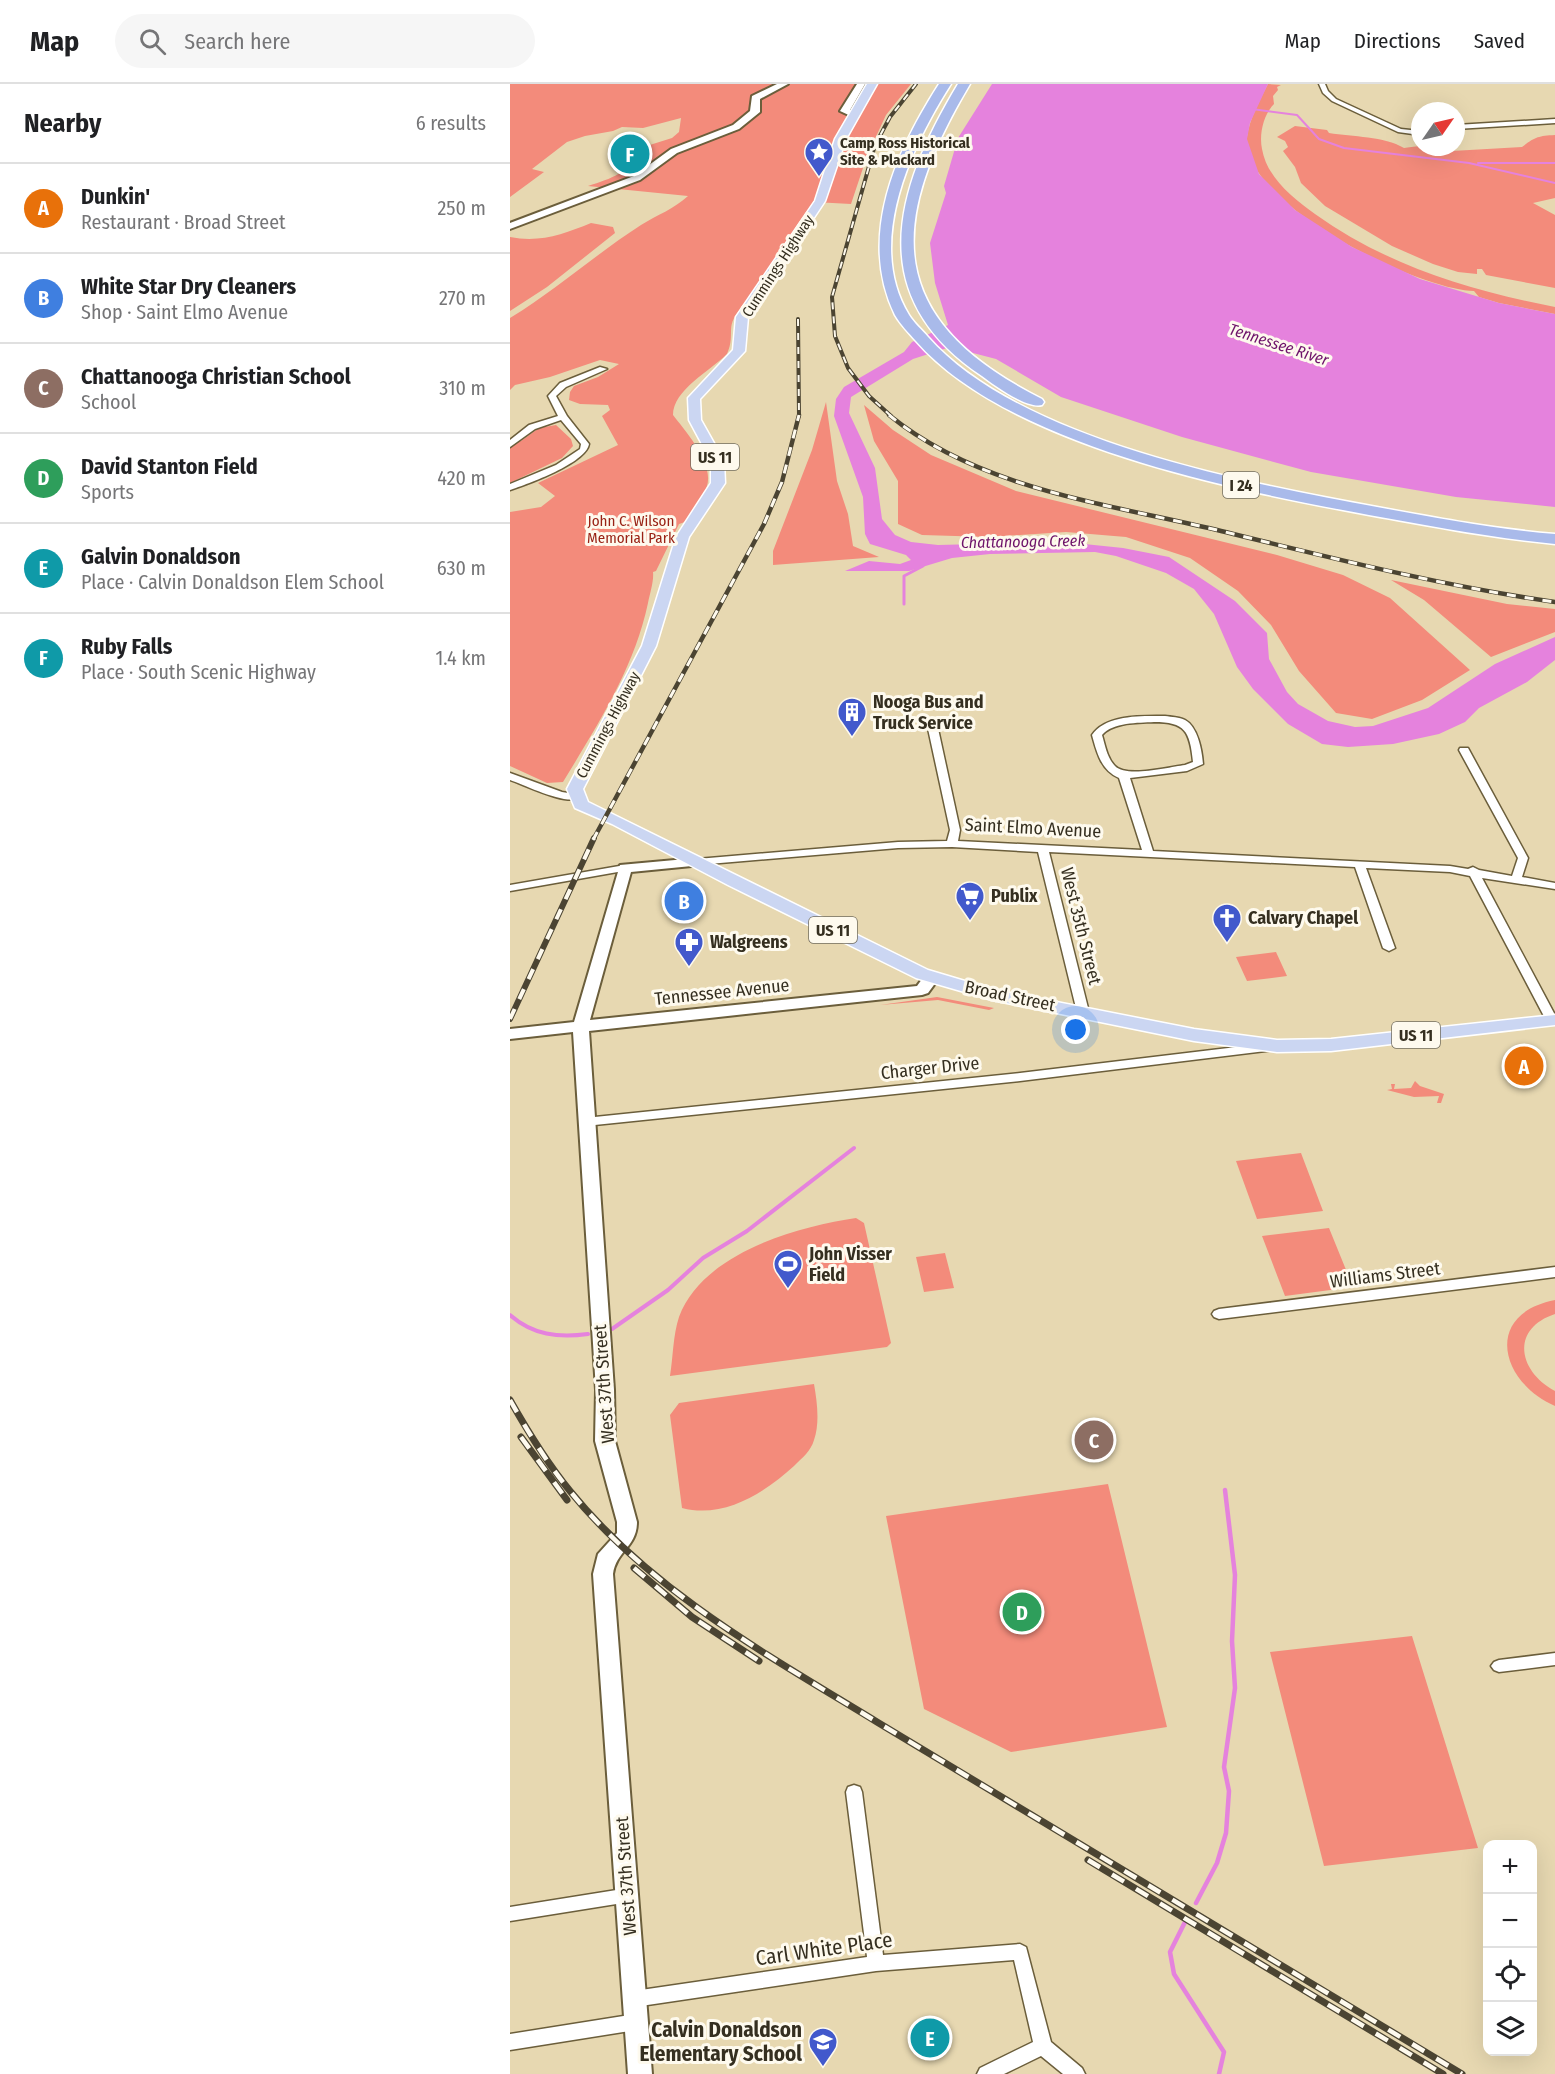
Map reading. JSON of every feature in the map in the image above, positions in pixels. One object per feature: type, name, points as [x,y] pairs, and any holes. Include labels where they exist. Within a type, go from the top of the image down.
[{"type":"highway","name":"I 24","points":[[945,84],[919,125],[902,164],[887,236],[886,258],[890,285],[903,316],[916,334],[948,364],[1010,404],[1080,436],[1229,482],[1299,498],[1416,519],[1555,539]]},
{"type":"highway","name":"I 24","points":[[964,84],[928,151],[909,225],[908,265],[911,280],[923,309],[934,326],[964,356],[998,380],[1034,401],[1081,422],[1184,458],[1314,490],[1447,513],[1555,526]]},
{"type":"main road","name":"Cummings Highway","points":[[639,832],[581,805],[576,797],[575,789],[650,645],[679,544],[718,483],[719,470],[716,459],[694,422],[691,408],[694,398],[739,351],[739,330],[742,317],[815,209],[828,182],[837,147],[853,114],[872,84]]},
{"type":"main road","name":"Broad Street","points":[[639,832],[931,978],[992,995],[1191,1035],[1277,1046],[1331,1045],[1553,1020]]},
{"type":"street","points":[[510,226],[637,178],[674,151],[736,127],[755,112],[755,98],[784,84]]},
{"type":"street","points":[[853,114],[845,111],[861,84]]},
{"type":"street","points":[[1322,84],[1325,92],[1334,100],[1400,131],[1411,132]]},
{"type":"street","points":[[1465,126],[1555,121]]},
{"type":"street","points":[[510,487],[559,468],[584,450],[585,444],[563,417],[552,396],[556,390],[603,369]]},
{"type":"street","points":[[510,444],[532,427],[563,417]]},
{"type":"street","points":[[1169,719],[1181,722],[1187,728],[1198,764],[1187,768],[1124,776],[1113,773],[1106,765],[1097,735],[1101,728],[1111,724],[1169,719]]},
{"type":"street","points":[[932,724],[955,830],[952,844]]},
{"type":"street","points":[[1464,750],[1523,858],[1516,879]]},
{"type":"street","points":[[510,776],[560,795],[576,797]]},
{"type":"street","points":[[1124,776],[1148,853]]},
{"type":"street","name":"Saint Elmo Avenue","points":[[510,888],[625,868],[898,845],[952,844],[1473,870],[1555,886]]},
{"type":"street","name":"West 35th Street","points":[[1043,849],[1083,1012]]},
{"type":"street","points":[[1359,864],[1389,948]]},
{"type":"street","name":"West 37th Street","points":[[625,868],[581,1025],[585,1122],[604,1390],[605,1441],[627,1522],[627,1535],[605,1560],[603,1574],[629,1895],[640,2074]]},
{"type":"street","points":[[1473,870],[1553,1020]]},
{"type":"street","name":"Tennessee Avenue","points":[[510,1034],[922,990],[931,978]]},
{"type":"street","name":"Charger Drive","points":[[585,1122],[1020,1077],[1277,1046]]},
{"type":"street","name":"Williams Street","points":[[1219,1314],[1555,1272]]},
{"type":"street","points":[[1499,1666],[1555,1659]]},
{"type":"street","points":[[854,1792],[876,1963]]},
{"type":"street","points":[[510,1914],[629,1895]]},
{"type":"street","name":"Carl White Place","points":[[510,2042],[635,2010],[876,1963],[1020,1952],[1043,2046]]},
{"type":"street","points":[[986,2074],[1043,2046],[1076,2074]]},
{"type":"green space","name":"John C. Wilson Memorial Park","points":[[510,84],[911,84],[886,115],[867,156],[851,204],[814,202],[734,318],[727,354],[679,397],[673,415],[703,458],[708,477],[707,486],[701,500],[685,522],[679,524],[656,571],[653,572],[652,587],[634,651],[613,696],[563,782],[547,783],[510,766],[510,512],[541,507],[555,496],[538,483],[618,445],[602,416],[610,410],[608,405],[580,404],[569,400],[574,386],[598,377],[619,364],[600,360],[550,377],[515,385],[510,390],[510,318],[544,296],[624,236],[677,205],[688,196],[588,186],[624,170],[637,149],[672,138],[679,132],[681,118],[643,128],[622,127],[567,142],[532,169],[544,172],[510,197]]},
{"type":"green space","points":[[1268,84],[1281,85],[1277,87],[1278,90],[1273,96],[1274,104],[1263,125],[1262,149],[1275,178],[1298,201],[1343,232],[1400,262],[1491,293],[1555,307],[1555,314],[1499,303],[1479,297],[1474,291],[1448,287],[1414,276],[1337,238],[1301,214],[1272,189],[1252,163],[1247,137],[1248,130]]},
{"type":"green space","points":[[1295,126],[1387,141],[1404,148],[1411,147],[1411,156],[1465,156],[1465,150],[1522,147],[1537,138],[1555,135],[1555,198],[1533,203],[1555,215],[1555,288],[1486,275],[1482,269],[1477,269],[1477,274],[1458,272],[1392,246],[1325,206],[1301,183],[1295,167],[1283,151],[1288,147],[1285,141],[1277,137]]},
{"type":"green space","points":[[591,223],[613,227],[615,233],[547,287],[510,311],[510,237],[542,238]]},
{"type":"green space","points":[[826,402],[837,481],[848,514],[853,546],[879,557],[773,565],[773,551],[812,450]]},
{"type":"green space","points":[[864,405],[893,430],[931,455],[1016,491],[1277,555],[1343,575],[1390,598],[1470,670],[1422,700],[1372,719],[1336,713],[1299,671],[1271,625],[1238,591],[1190,558],[1126,537],[1066,532],[989,537],[922,535],[898,524],[898,481],[874,441]]},
{"type":"green space","points":[[556,425],[571,439],[573,446],[562,458],[510,483],[510,438],[521,441],[539,428]]},
{"type":"green space","points":[[1391,580],[1507,604],[1555,609],[1555,632],[1491,657],[1424,600]]},
{"type":"green space","points":[[1276,952],[1287,976],[1247,981],[1236,957]]},
{"type":"green space","points":[[937,997],[994,1008],[989,1010],[938,1000],[880,1005]]},
{"type":"green space","points":[[1415,1081],[1420,1086],[1444,1094],[1441,1103],[1437,1103],[1439,1096],[1414,1097],[1387,1090],[1392,1089],[1391,1084],[1395,1084],[1394,1089],[1411,1088]]},
{"type":"green space","points":[[1301,1153],[1323,1211],[1257,1219],[1236,1161]]},
{"type":"green space","name":"John Visser Field","points":[[856,1218],[864,1223],[891,1343],[887,1347],[670,1376],[679,1317],[691,1295],[708,1276],[730,1260],[780,1236]]},
{"type":"green space","points":[[1329,1228],[1353,1287],[1285,1296],[1262,1236]]},
{"type":"green space","points":[[945,1253],[954,1288],[924,1292],[916,1257]]},
{"type":"green space","points":[[1555,1300],[1555,1314],[1541,1321],[1531,1330],[1525,1340],[1524,1351],[1533,1373],[1555,1391],[1555,1406],[1536,1395],[1522,1381],[1512,1366],[1507,1349],[1509,1333],[1517,1319],[1532,1308]]},
{"type":"green space","points":[[814,1384],[817,1412],[816,1433],[811,1448],[794,1466],[770,1486],[728,1507],[713,1510],[682,1508],[670,1415],[679,1403]]},
{"type":"green space","points":[[1108,1484],[1167,1727],[1011,1752],[924,1709],[886,1516]]},
{"type":"green space","points":[[1412,1636],[1478,1848],[1324,1866],[1270,1652]]},
{"type":"water","name":"Tennessee River","points":[[992,84],[1268,84],[1250,123],[1247,139],[1259,174],[1295,210],[1352,247],[1420,279],[1499,303],[1555,314],[1555,507],[1456,497],[1311,472],[1182,437],[1061,397],[996,359],[950,347],[913,359],[851,397],[849,413],[875,468],[882,519],[895,535],[911,542],[938,545],[1065,542],[1123,548],[1169,557],[1235,601],[1267,633],[1269,659],[1287,692],[1298,704],[1328,721],[1355,727],[1373,726],[1428,708],[1495,664],[1555,637],[1555,660],[1527,682],[1479,708],[1465,722],[1439,734],[1393,744],[1348,747],[1322,744],[1288,724],[1253,689],[1237,667],[1214,614],[1194,589],[1166,573],[1116,556],[1095,552],[990,554],[952,558],[909,571],[845,571],[869,561],[900,564],[911,560],[906,555],[870,544],[865,534],[863,497],[834,416],[836,399],[844,387],[904,352],[912,342],[948,325],[935,283],[930,243],[946,193],[944,186],[958,138]]},
{"type":"waterway","points":[[1252,109],[1297,115],[1319,139],[1344,148],[1469,163],[1555,183]]},
{"type":"waterway","points":[[1478,163],[1555,163]]},
{"type":"waterway","points":[[904,604],[904,576],[923,566]]},
{"type":"waterway","points":[[612,1329],[668,1290],[703,1258],[747,1231],[854,1148]]},
{"type":"waterway","points":[[510,1315],[537,1331],[566,1336],[588,1334]]},
{"type":"waterway","points":[[1196,1903],[1217,1863],[1226,1833],[1229,1791],[1224,1767],[1235,1688],[1232,1641],[1235,1575],[1225,1490]]},
{"type":"waterway","points":[[1186,1920],[1170,1952],[1174,1974],[1224,2052],[1219,2074]]},
{"type":"railway","points":[[891,416],[869,396],[848,368],[835,336],[832,297],[875,145],[890,117],[916,84]]},
{"type":"railway","points":[[798,319],[799,415]]},
{"type":"railway","points":[[594,839],[764,524],[782,482],[799,415]]},
{"type":"railway","points":[[889,415],[925,440],[964,461],[1005,478],[1048,491],[1387,571],[1555,602]]},
{"type":"railway","points":[[510,1019],[594,839]]},
{"type":"railway","points":[[510,1400],[553,1469],[602,1527],[674,1591],[713,1619],[836,1697],[1462,2074]]},
{"type":"railway","points":[[521,1437],[567,1500]]},
{"type":"railway","points":[[634,1568],[692,1617],[759,1661]]},
{"type":"railway","points":[[1088,1860],[1443,2074]]},
{"type":"place","name":"Ruby Falls","points":[[630,154]]},
{"type":"place","name":"Camp Ross Historical Site & Plackard","points":[[819,178]]},
{"type":"place","name":"Nooga Bus and Truck Service","points":[[852,738]]},
{"type":"place","name":"White Star Dry Cleaners","points":[[684,901]]},
{"type":"place","name":"Publix","points":[[970,922]]},
{"type":"place","name":"Calvary Chapel","points":[[1227,944]]},
{"type":"place","name":"Walgreens","points":[[689,968]]},
{"type":"place","name":"Dunkin'","points":[[1524,1066]]},
{"type":"place","name":"John Visser Field","points":[[788,1290]]},
{"type":"place","name":"Chattanooga Christian School","points":[[1094,1440]]},
{"type":"place","name":"David Stanton Field","points":[[1022,1612]]},
{"type":"place","name":"Galvin Donaldson","points":[[930,2038]]},
{"type":"place","name":"Calvin Donaldson Elementary School","points":[[823,2068]]},
{"type":"water label","name":"Chattanooga Creek","points":[[1023,541]]}]
